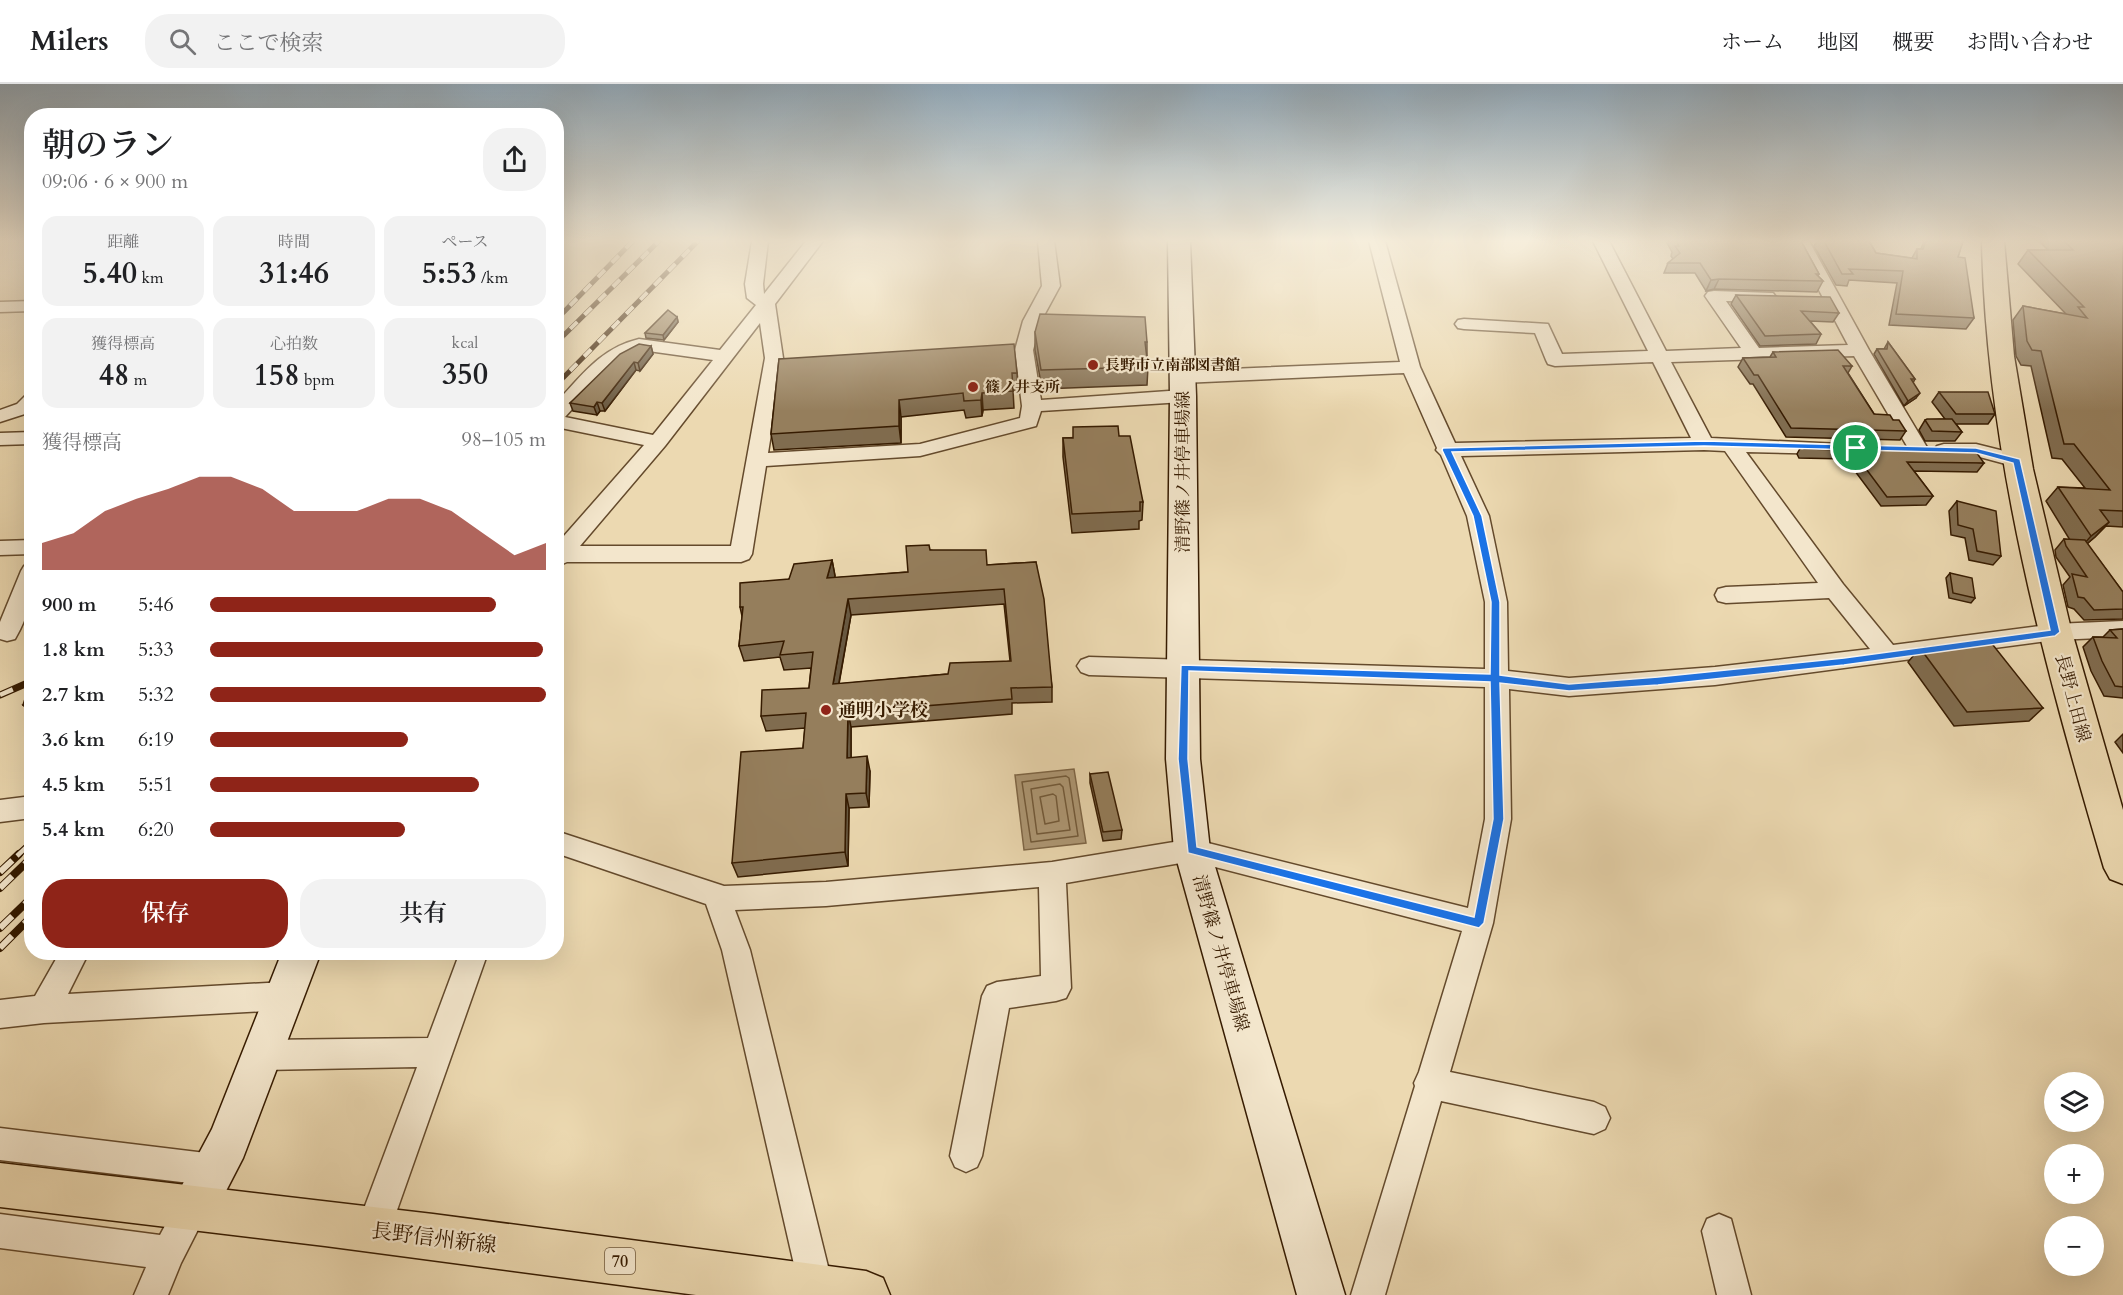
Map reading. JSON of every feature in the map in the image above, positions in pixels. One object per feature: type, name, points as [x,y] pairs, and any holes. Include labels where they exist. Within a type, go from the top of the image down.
[{"type":"main road","name":"清野篠ノ井停車場線","points":[[1181,298],[1183,386],[1183,759],[1191,850],[1321,1295]]},
{"type":"main road","name":"長野上田線","points":[[1995,298],[1997,325],[2017,461],[2055,632],[2093,773],[2123,868]]},
{"type":"main road","points":[[204,1188],[228,1143],[299,960]]},
{"type":"main road","name":"長野信州新線","points":[[0,1185],[204,1188],[373,1230],[702,1283],[866,1295]]},
{"type":"street","points":[[756,298],[766,304]]},
{"type":"street","points":[[564,551],[658,442],[771,298]]},
{"type":"street","points":[[758,460],[920,450],[1029,422],[1032,406],[1024,350],[1032,321],[1045,298]]},
{"type":"street","points":[[1368,1295],[1429,1083],[1479,923],[1498,819],[1496,602],[1478,516],[1446,450],[1411,367],[1402,342],[1392,298]]},
{"type":"street","points":[[1630,298],[1704,444]]},
{"type":"street","points":[[1715,298],[1754,354]]},
{"type":"street","points":[[1809,298],[1832,298],[1918,449]]},
{"type":"street","points":[[564,557],[741,555],[774,358],[766,304]]},
{"type":"street","points":[[0,307],[24,306]]},
{"type":"street","points":[[1464,324],[1542,328],[1555,360],[1860,350]]},
{"type":"street","points":[[564,407],[606,360],[639,344],[725,356]]},
{"type":"street","points":[[1032,406],[1183,386],[1411,367]]},
{"type":"street","points":[[0,417],[24,408]]},
{"type":"street","points":[[564,423],[658,442]]},
{"type":"street","points":[[0,439],[24,438]]},
{"type":"street","points":[[1446,450],[1704,444],[1849,448]]},
{"type":"street","points":[[1732,446],[1834,590],[1888,655]]},
{"type":"street","points":[[1895,449],[1976,450],[2017,461]]},
{"type":"street","points":[[0,548],[24,547]]},
{"type":"street","points":[[4,635],[24,589]]},
{"type":"street","points":[[1726,595],[1834,590]]},
{"type":"street","points":[[4,635],[24,625]]},
{"type":"street","points":[[1089,666],[1495,678],[1569,687],[1704,677],[2055,632],[2123,629]]},
{"type":"street","points":[[0,811],[24,808]]},
{"type":"street","points":[[564,845],[723,898],[825,894],[1052,874],[1191,850],[1479,923]]},
{"type":"street","points":[[966,1156],[997,996],[1056,988],[1052,874]]},
{"type":"street","points":[[716,895],[739,961],[818,1292]]},
{"type":"street","points":[[44,1009],[71,960]]},
{"type":"street","points":[[373,1230],[471,960]]},
{"type":"street","points":[[0,1014],[44,1009],[285,996]]},
{"type":"street","points":[[263,1055],[439,1052]]},
{"type":"street","points":[[1429,1083],[1594,1118]]},
{"type":"street","points":[[0,1144],[204,1188],[168,1253],[151,1295]]},
{"type":"street","points":[[0,1231],[168,1253]]},
{"type":"street","points":[[1719,1232],[1734,1295]]},
{"type":"water","points":[[1074,769],[1086,843],[1024,850],[1015,775]]},
{"type":"building","points":[[1738,298],[1830,298],[1839,313],[1801,311],[1821,334],[1765,336]]},
{"type":"building","points":[[1899,298],[1971,298],[1974,318],[1896,314]]},
{"type":"building","points":[[2075,298],[2123,298],[2123,511],[2100,510],[2109,522],[2091,536],[2058,487],[2110,490],[2074,444],[2064,444],[2041,351],[2032,350],[2027,341],[2023,306],[2087,318],[2078,307],[2084,307]]},
{"type":"building","points":[[668,310],[677,317],[663,335],[645,333]]},
{"type":"building","points":[[1040,314],[1145,317],[1148,367],[1041,370],[1035,332]]},
{"type":"building","points":[[1888,342],[1915,379],[1911,379],[1920,393],[1908,401],[1877,349],[1887,349]]},
{"type":"building","points":[[639,344],[651,346],[638,363],[634,362],[602,403],[597,402],[594,407],[570,403],[620,354]]},
{"type":"building","points":[[1014,344],[1017,373],[1012,373],[1013,391],[982,393],[981,400],[964,401],[963,393],[899,400],[899,426],[771,434],[779,359]]},
{"type":"building","points":[[1838,350],[1852,366],[1843,366],[1874,414],[1890,415],[1893,420],[1899,420],[1906,431],[1791,428],[1758,375],[1754,375],[1743,358],[1776,357],[1773,352]]},
{"type":"building","points":[[1939,392],[1988,392],[1995,414],[1956,414]]},
{"type":"building","points":[[1952,419],[1962,432],[1932,431],[1925,420]]},
{"type":"building","points":[[1118,426],[1119,436],[1130,436],[1143,502],[1140,502],[1140,511],[1072,514],[1063,438],[1073,438],[1073,427]]},
{"type":"building","points":[[1802,445],[1974,449],[1984,463],[1907,462],[1933,496],[1887,497],[1852,450],[1804,449]]},
{"type":"building","points":[[1957,501],[1996,511],[2001,556],[1977,551],[1973,529],[1958,525]]},
{"type":"building","points":[[2064,539],[2085,540],[2123,592],[2123,609],[2094,610],[2084,598],[2078,597],[2072,574],[2087,577],[2066,546]]},
{"type":"building","points":[[929,545],[930,550],[986,550],[987,565],[1036,562],[1044,599],[1052,687],[1011,688],[1012,699],[848,712],[847,758],[867,756],[866,793],[846,794],[845,852],[732,863],[741,752],[803,748],[806,713],[761,716],[762,690],[809,688],[813,652],[780,655],[784,641],[739,646],[743,607],[740,607],[740,583],[789,579],[794,564],[832,560],[827,578],[908,572],[906,546]],"holes":[[[1004,589],[1011,661],[950,663],[948,674],[833,684],[848,599]]]},
{"type":"building","points":[[1950,573],[1972,578],[1975,598],[1953,593]]},
{"type":"building","points":[[2123,629],[2123,687],[2115,686],[2093,637],[2117,638],[2110,630]]},
{"type":"building","points":[[1989,640],[2043,708],[1967,712],[1920,648]]},
{"type":"building","points":[[1108,772],[1122,830],[1103,832],[1090,774]]},
{"type":"railway","points":[[564,312],[578,298]]},
{"type":"railway","points":[[564,335],[602,298]]},
{"type":"railway","points":[[564,377],[642,298]]},
{"type":"railway","points":[[0,695],[24,684]]},
{"type":"railway","points":[[17,856],[24,849]]},
{"type":"railway","points":[[0,872],[19,854]]},
{"type":"railway","points":[[0,888],[24,865]]},
{"type":"railway","points":[[0,928],[24,905]]},
{"type":"railway","points":[[0,948],[24,924]]},
{"type":"place","name":"長野市立南部図書館","points":[[1093,365]]},
{"type":"place","name":"篠ノ井支所","points":[[973,387]]},
{"type":"place","name":"通明小学校","points":[[826,710]]},
{"type":"route","points":[[1856,448],[1704,444],[1446,450],[1478,516],[1496,602],[1495,678],[1184,668],[1183,759],[1191,850],[1479,923],[1498,819],[1495,678],[1569,687],[1658,681],[1844,661],[2055,632],[2017,461],[1976,450],[1856,448]]}]
